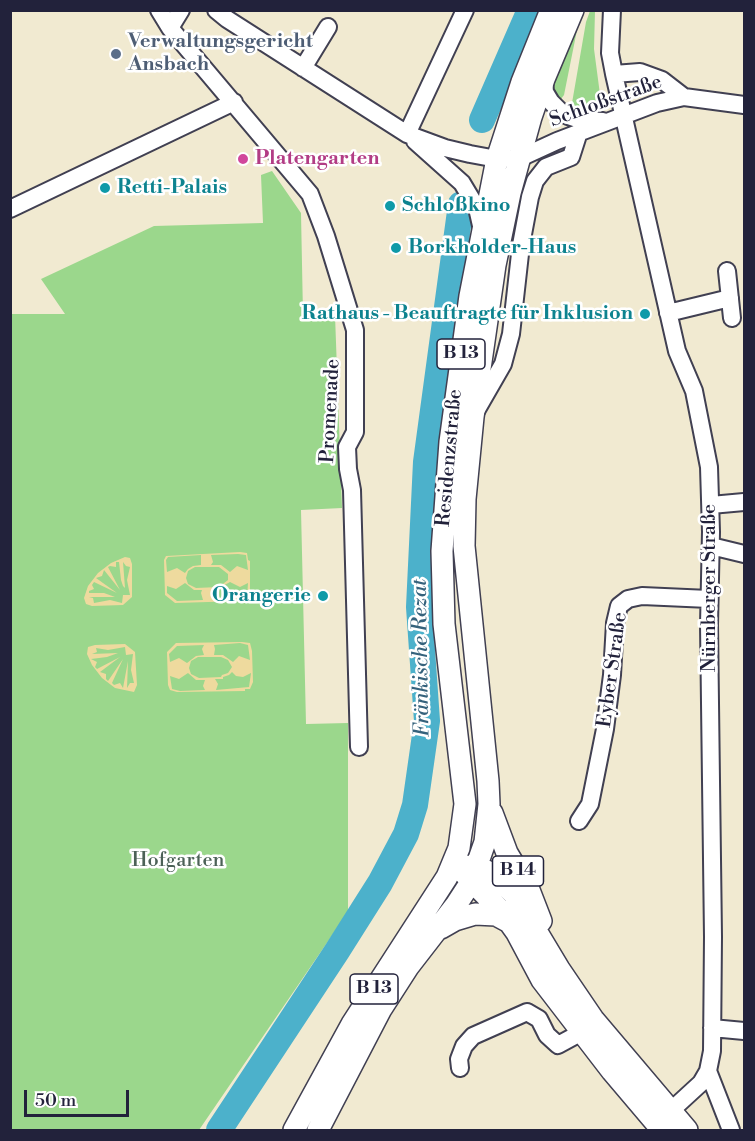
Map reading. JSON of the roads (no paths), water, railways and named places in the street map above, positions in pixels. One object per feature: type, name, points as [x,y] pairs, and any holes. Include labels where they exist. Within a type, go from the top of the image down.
[{"type":"main road","name":"Residenzstraße","points":[[463,868],[465,804],[444,624],[442,551],[457,378],[482,232],[498,159],[522,82],[551,10]]},
{"type":"main road","name":"Residenzstraße","points":[[489,804],[464,546],[465,499],[473,417],[495,265],[510,193],[544,79],[573,10]]},
{"type":"main road","name":"B 13","points":[[294,1131],[352,1024],[463,868],[488,829],[489,804]]},
{"type":"main road","name":"B 14","points":[[489,804],[500,838],[538,909],[542,939]]},
{"type":"main road","name":"B 13","points":[[318,1131],[381,1009],[431,936],[456,905],[463,868]]},
{"type":"main road","name":"B 14","points":[[463,868],[509,922],[542,980],[582,1032],[663,1122],[687,1131]]},
{"type":"main road","name":"B 14","points":[[463,868],[493,874],[514,894],[565,979],[663,1122]]},
{"type":"main road","name":"B 13","points":[[431,936],[455,920],[475,914],[496,915],[509,922]]},
{"type":"street","name":"Promenade","points":[[159,10],[170,28],[310,194],[326,236],[355,330],[355,432],[347,447],[352,490],[359,747]]},
{"type":"street","points":[[170,28],[181,10]]},
{"type":"street","points":[[216,10],[220,15],[303,69],[407,134],[462,183],[477,208],[482,232]]},
{"type":"street","points":[[407,134],[465,10]]},
{"type":"street","name":"Nürnberger Straße","points":[[612,10],[610,53],[614,74],[615,118],[677,351],[694,391],[709,467],[713,937],[712,1051],[708,1071],[731,1131]]},
{"type":"street","points":[[303,69],[328,27]]},
{"type":"street","points":[[614,74],[640,72],[662,80],[684,97]]},
{"type":"street","points":[[544,79],[545,92],[550,102],[568,116],[580,120],[615,118]]},
{"type":"street","name":"Schloßstraße","points":[[520,158],[657,102],[684,97],[744,105]]},
{"type":"street","points":[[10,209],[234,102]]},
{"type":"street","points":[[473,417],[503,364],[511,334],[521,245],[535,181],[546,167],[571,157],[579,132]]},
{"type":"street","points":[[407,134],[445,148],[498,159],[520,158]]},
{"type":"street","points":[[727,271],[732,318]]},
{"type":"street","points":[[668,313],[730,298]]},
{"type":"street","points":[[711,505],[744,502]]},
{"type":"street","points":[[711,546],[744,554]]},
{"type":"street","name":"Eyber Straße","points":[[579,821],[591,804],[605,729],[612,675],[615,623],[619,606],[628,599],[642,596],[709,599]]},
{"type":"street","points":[[460,1068],[459,1059],[464,1046],[472,1036],[527,1012],[539,1019],[548,1035],[558,1045],[582,1032]]},
{"type":"street","points":[[712,1028],[744,1031]]},
{"type":"street","points":[[663,1122],[701,1083],[708,1071]]},
{"type":"waterway","name":"Fränkische Rezat","points":[[482,120],[530,10]]},
{"type":"waterway","name":"Fränkische Rezat","points":[[219,1130],[380,883],[406,834],[415,805],[427,721],[419,607],[426,462],[461,204]]},
{"type":"place","name":"Verwaltungsgericht Ansbach","points":[[116,54]]},
{"type":"place","name":"Platengarten","points":[[243,159]]},
{"type":"place","name":"Retti-Palais","points":[[105,188]]},
{"type":"place","name":"Schloßkino","points":[[390,206]]},
{"type":"place","name":"Borkholder-Haus","points":[[396,248]]},
{"type":"place","name":"Rathaus - Beauftragte für Inklusion","points":[[645,314]]},
{"type":"place","name":"Orangerie","points":[[323,596]]},
{"type":"park label","name":"Hofgarten","points":[[178,861]]}]
